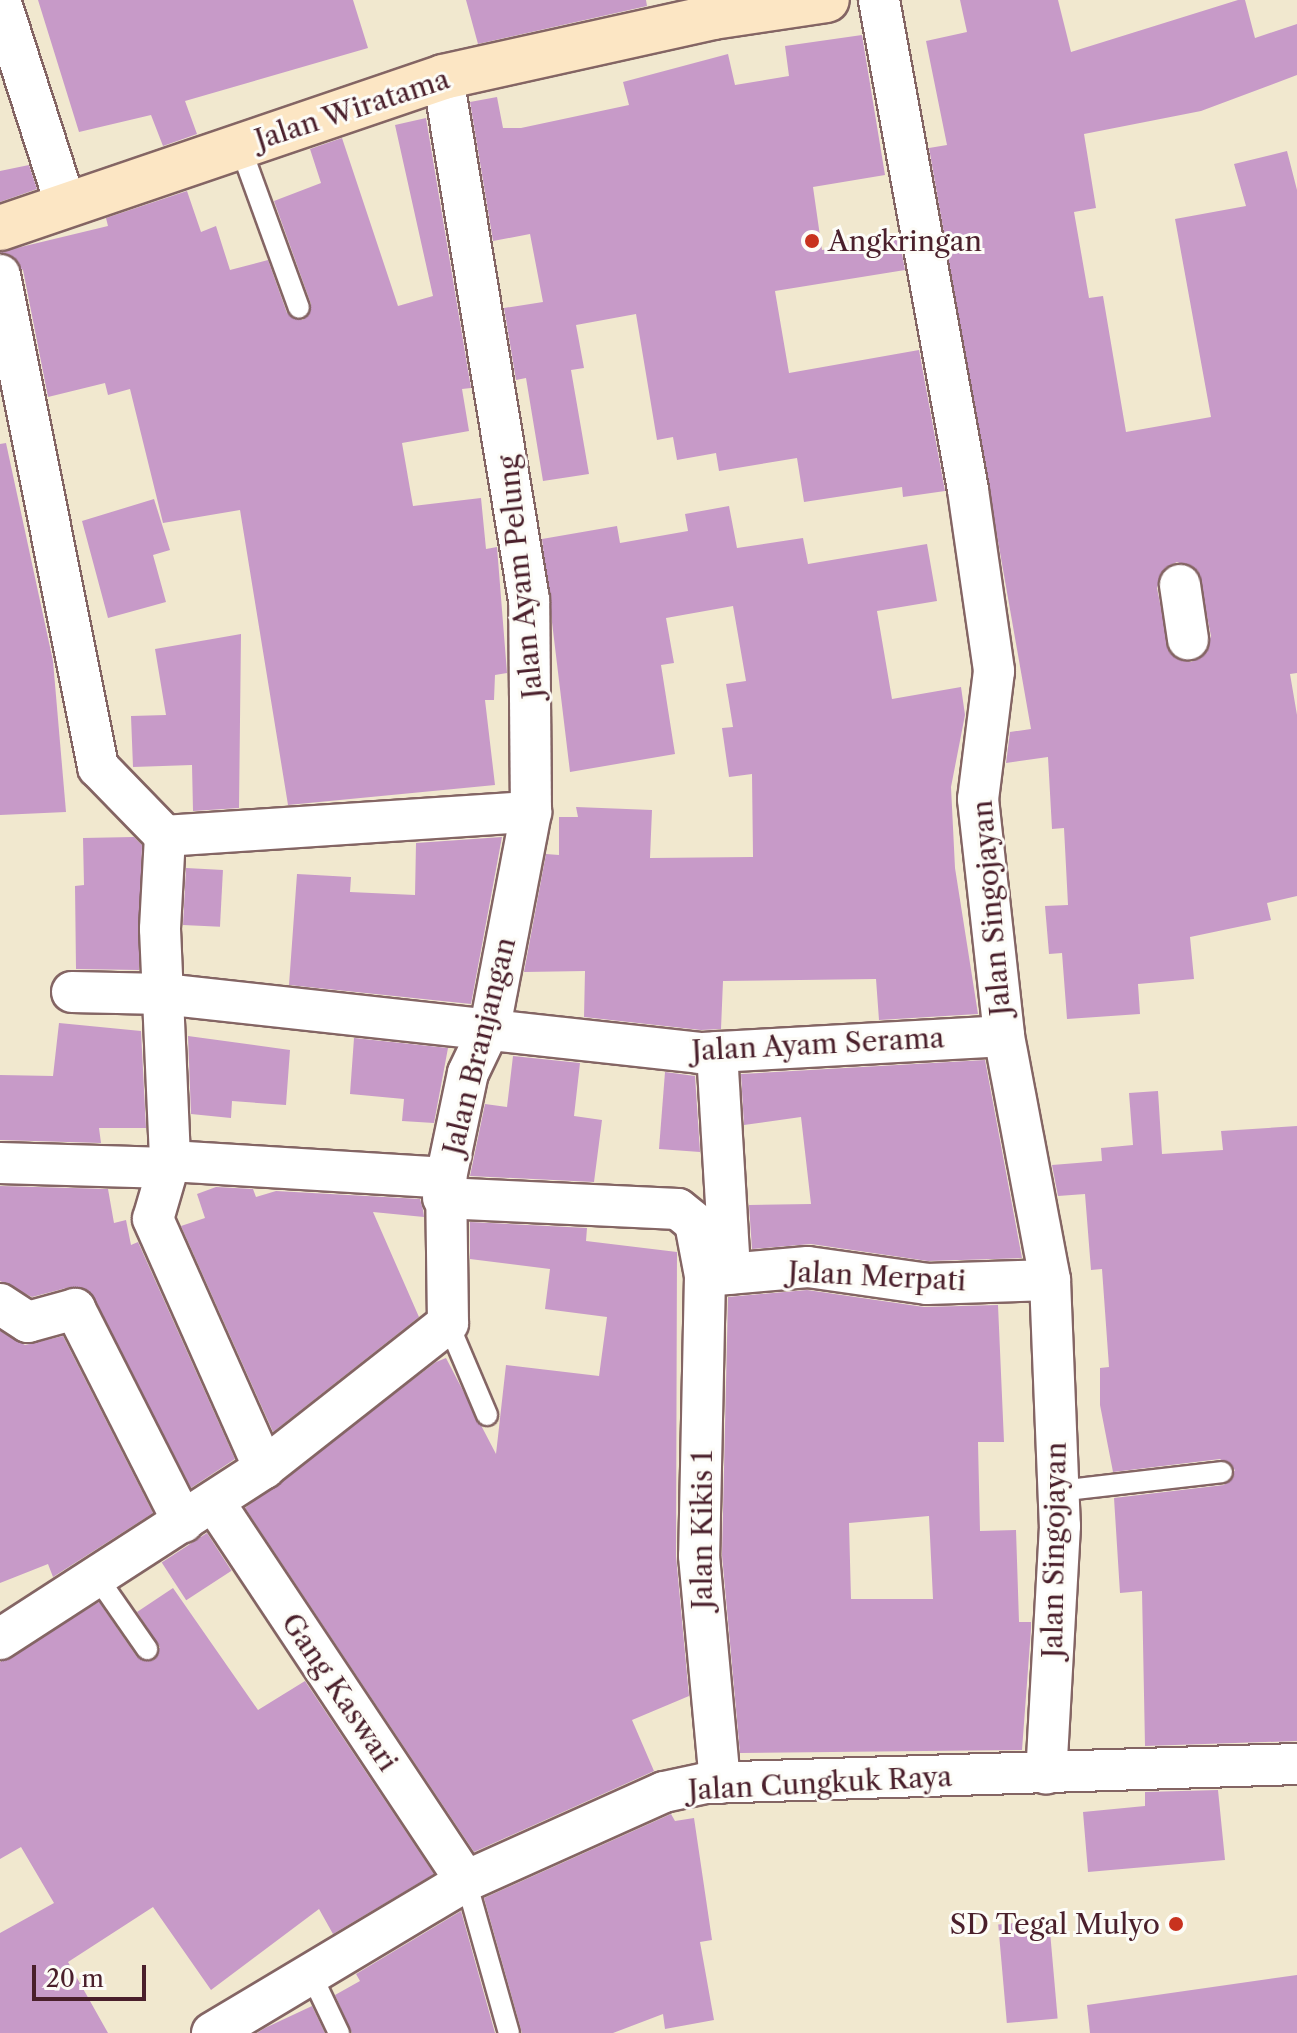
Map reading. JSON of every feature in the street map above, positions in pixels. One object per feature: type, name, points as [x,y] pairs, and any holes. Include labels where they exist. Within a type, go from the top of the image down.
[{"type":"street","points":[[0,0],[66,205]]},
{"type":"street","name":"Jalan Wiratama","points":[[0,228],[443,77],[711,8],[827,0]]},
{"type":"street","name":"Jalan Singojayan","points":[[879,0],[994,671],[978,799],[1004,1036],[1050,1280],[1059,1491],[1046,1774]]},
{"type":"street","name":"Jalan Ayam Pelung","points":[[443,77],[529,600],[531,812]]},
{"type":"street","points":[[0,275],[98,767],[165,836],[163,994],[169,1164],[153,1219],[264,1468]]},
{"type":"street","points":[[1180,585],[1188,639]]},
{"type":"street","points":[[165,836],[531,812]]},
{"type":"street","name":"Jalan Branjangan","points":[[448,1323],[445,1188],[468,1073],[490,1027],[531,812]]},
{"type":"street","name":"Jalan Ayam Serama","points":[[72,992],[163,994],[717,1052],[1004,1036]]},
{"type":"street","points":[[717,1052],[717,1275]]},
{"type":"street","points":[[0,1163],[169,1164],[678,1209],[695,1223],[717,1275]]},
{"type":"street","name":"Jalan Merpati","points":[[717,1275],[808,1267],[927,1284],[1050,1280]]},
{"type":"street","name":"Jalan Kikis 1","points":[[717,1275],[699,1556],[720,1783]]},
{"type":"street","name":"Gang Kaswari","points":[[0,1304],[28,1322],[75,1309],[199,1512],[466,1881]]},
{"type":"street","points":[[0,1639],[264,1468],[448,1323]]},
{"type":"street","name":"Jalan Cungkuk Raya","points":[[212,2033],[466,1881],[664,1792],[720,1783],[1297,1764]]},
{"type":"lane","points":[[240,146],[299,308]]},
{"type":"lane","points":[[448,1323],[487,1415]]},
{"type":"lane","points":[[1059,1491],[1222,1472]]},
{"type":"lane","points":[[97,1577],[147,1649]]},
{"type":"lane","points":[[466,1881],[509,2033]]},
{"type":"lane","points":[[310,1972],[339,2033]]},
{"type":"building","points":[[38,0],[353,0],[368,48],[185,101],[197,134],[163,146],[151,115],[79,132]]},
{"type":"building","points":[[466,0],[646,0],[647,6],[478,44]]},
{"type":"building","points":[[960,0],[1058,0],[1071,52],[1238,0],[1245,0],[1255,38],[1297,24],[1297,75],[1201,111],[1084,134],[1096,208],[1074,212],[1089,298],[1103,296],[1126,432],[1211,417],[1175,219],[1246,206],[1234,164],[1287,151],[1297,190],[1297,673],[1290,674],[1297,715],[1297,896],[1267,903],[1271,920],[1190,937],[1194,979],[1138,984],[1140,1014],[1067,1019],[1062,953],[1049,954],[1045,906],[1068,905],[1064,828],[1052,829],[1048,757],[1006,763],[1010,732],[1031,729],[929,148],[947,145],[926,41],[967,32]],"holes":[[[1177,562],[1198,571],[1211,636],[1203,656],[1191,662],[1170,653],[1157,588],[1165,568]]]},
{"type":"building","points":[[862,35],[885,175],[813,187],[822,250],[899,237],[905,270],[775,291],[789,373],[919,350],[945,491],[903,497],[902,487],[804,502],[797,458],[719,471],[716,453],[677,460],[673,437],[657,440],[636,314],[576,325],[584,368],[571,370],[589,474],[543,481],[526,378],[516,380],[504,308],[543,302],[530,234],[493,241],[470,102],[497,97],[503,128],[521,128],[629,105],[623,82],[728,54],[735,85],[789,76],[785,46]]},
{"type":"building","points":[[426,118],[471,388],[462,389],[469,431],[402,443],[413,506],[481,498],[486,549],[497,547],[507,673],[495,675],[494,700],[485,700],[495,785],[288,805],[240,510],[163,523],[130,389],[108,395],[105,383],[48,397],[23,270],[0,252],[108,226],[106,218],[187,191],[201,232],[216,226],[230,270],[268,260],[287,313],[303,320],[311,304],[274,201],[321,183],[310,149],[342,138],[398,306],[433,296],[395,125]]},
{"type":"building","points":[[29,165],[37,189],[0,202],[0,171]]},
{"type":"building","points":[[6,443],[53,661],[66,812],[0,815],[0,444]]},
{"type":"building","points":[[154,499],[170,550],[153,555],[166,602],[108,618],[82,521]]},
{"type":"building","points":[[729,506],[737,548],[803,538],[808,564],[927,544],[937,601],[877,611],[892,699],[961,687],[965,715],[951,787],[955,868],[978,1014],[879,1020],[876,979],[723,981],[721,1029],[701,1030],[584,1017],[585,971],[524,972],[546,854],[559,855],[559,817],[578,817],[576,807],[652,810],[650,858],[753,857],[752,774],[729,777],[722,728],[733,727],[726,684],[746,681],[733,606],[666,618],[674,663],[661,665],[675,754],[570,772],[542,539],[617,526],[620,543],[688,531],[685,514]]},
{"type":"building","points":[[241,634],[239,808],[193,811],[192,765],[133,767],[131,716],[166,715],[155,649]]},
{"type":"building","points":[[134,837],[142,845],[139,970],[76,969],[75,886],[84,885],[83,838]]},
{"type":"building","points":[[502,837],[471,1004],[289,985],[297,874],[351,877],[350,892],[415,895],[416,843]]},
{"type":"building","points":[[186,868],[223,870],[220,927],[183,925]]},
{"type":"building","points":[[59,1023],[141,1031],[146,1128],[99,1128],[101,1143],[0,1140],[0,1075],[53,1076]]},
{"type":"building","points":[[188,1036],[290,1050],[286,1105],[232,1101],[231,1118],[191,1114]]},
{"type":"building","points":[[354,1038],[448,1048],[434,1123],[402,1121],[404,1099],[350,1094]]},
{"type":"building","points":[[513,1056],[580,1063],[574,1116],[602,1120],[594,1182],[470,1176],[485,1104],[507,1107]]},
{"type":"building","points":[[985,1060],[1022,1258],[928,1261],[811,1244],[752,1249],[749,1205],[811,1204],[801,1117],[744,1125],[741,1074]]},
{"type":"building","points":[[665,1072],[695,1076],[700,1152],[659,1149]]},
{"type":"building","points":[[1158,1091],[1162,1154],[1223,1150],[1221,1131],[1297,1126],[1297,1741],[1145,1746],[1142,1591],[1120,1593],[1114,1498],[1224,1485],[1235,1470],[1220,1459],[1113,1472],[1100,1405],[1100,1368],[1109,1367],[1102,1269],[1091,1270],[1085,1194],[1058,1196],[1052,1165],[1102,1161],[1101,1148],[1133,1145],[1129,1093]]},
{"type":"building","points":[[0,1186],[108,1189],[114,1223],[126,1220],[131,1245],[138,1242],[235,1459],[191,1488],[89,1291],[70,1287],[32,1297],[0,1281]]},
{"type":"building","points":[[216,1187],[253,1189],[256,1197],[276,1191],[420,1199],[423,1210],[424,1217],[373,1212],[419,1317],[273,1432],[181,1226],[205,1218],[197,1194]]},
{"type":"building","points":[[470,1222],[587,1228],[586,1241],[677,1252],[676,1556],[689,1696],[632,1720],[654,1771],[474,1852],[245,1508],[436,1362],[446,1358],[496,1454],[506,1365],[599,1376],[607,1317],[545,1309],[550,1269],[470,1259]]},
{"type":"building","points":[[807,1290],[924,1307],[998,1305],[1004,1442],[978,1442],[980,1531],[1016,1530],[1019,1622],[1031,1622],[1022,1750],[740,1753],[722,1555],[728,1297]],"holes":[[[929,1516],[933,1599],[851,1599],[849,1523]]]},
{"type":"building","points":[[0,1331],[25,1345],[63,1336],[153,1513],[53,1577],[48,1564],[0,1583]]},
{"type":"building","points":[[207,1533],[232,1571],[186,1600],[162,1562]]},
{"type":"building","points":[[173,1588],[258,1710],[305,1681],[434,1874],[333,1934],[319,1909],[211,1990],[153,1907],[68,1962],[108,2033],[0,2033],[0,1933],[54,1903],[21,1847],[0,1859],[0,1662],[99,1602],[137,1657],[154,1660],[160,1647],[137,1612]]},
{"type":"building","points":[[1218,1790],[1225,1860],[1088,1872],[1083,1812],[1145,1806],[1145,1792]]},
{"type":"building","points":[[671,1814],[675,1821],[694,1818],[712,1940],[700,1942],[714,2020],[665,2029],[663,2014],[613,2033],[522,2033],[484,1898]]},
{"type":"building","points":[[461,1911],[495,2033],[352,2033],[335,1995],[360,1981],[356,1974]]},
{"type":"building","points":[[1049,1920],[1058,2019],[1007,2023],[998,1924]]},
{"type":"building","points":[[1297,1975],[1297,2033],[1090,2033],[1087,2005]]},
{"type":"building","points":[[312,2006],[325,2033],[257,2033],[265,2028]]},
{"type":"place","name":"Angkringan","points":[[812,241]]},
{"type":"place","name":"SD Tegal Mulyo","points":[[1176,1924]]}]
